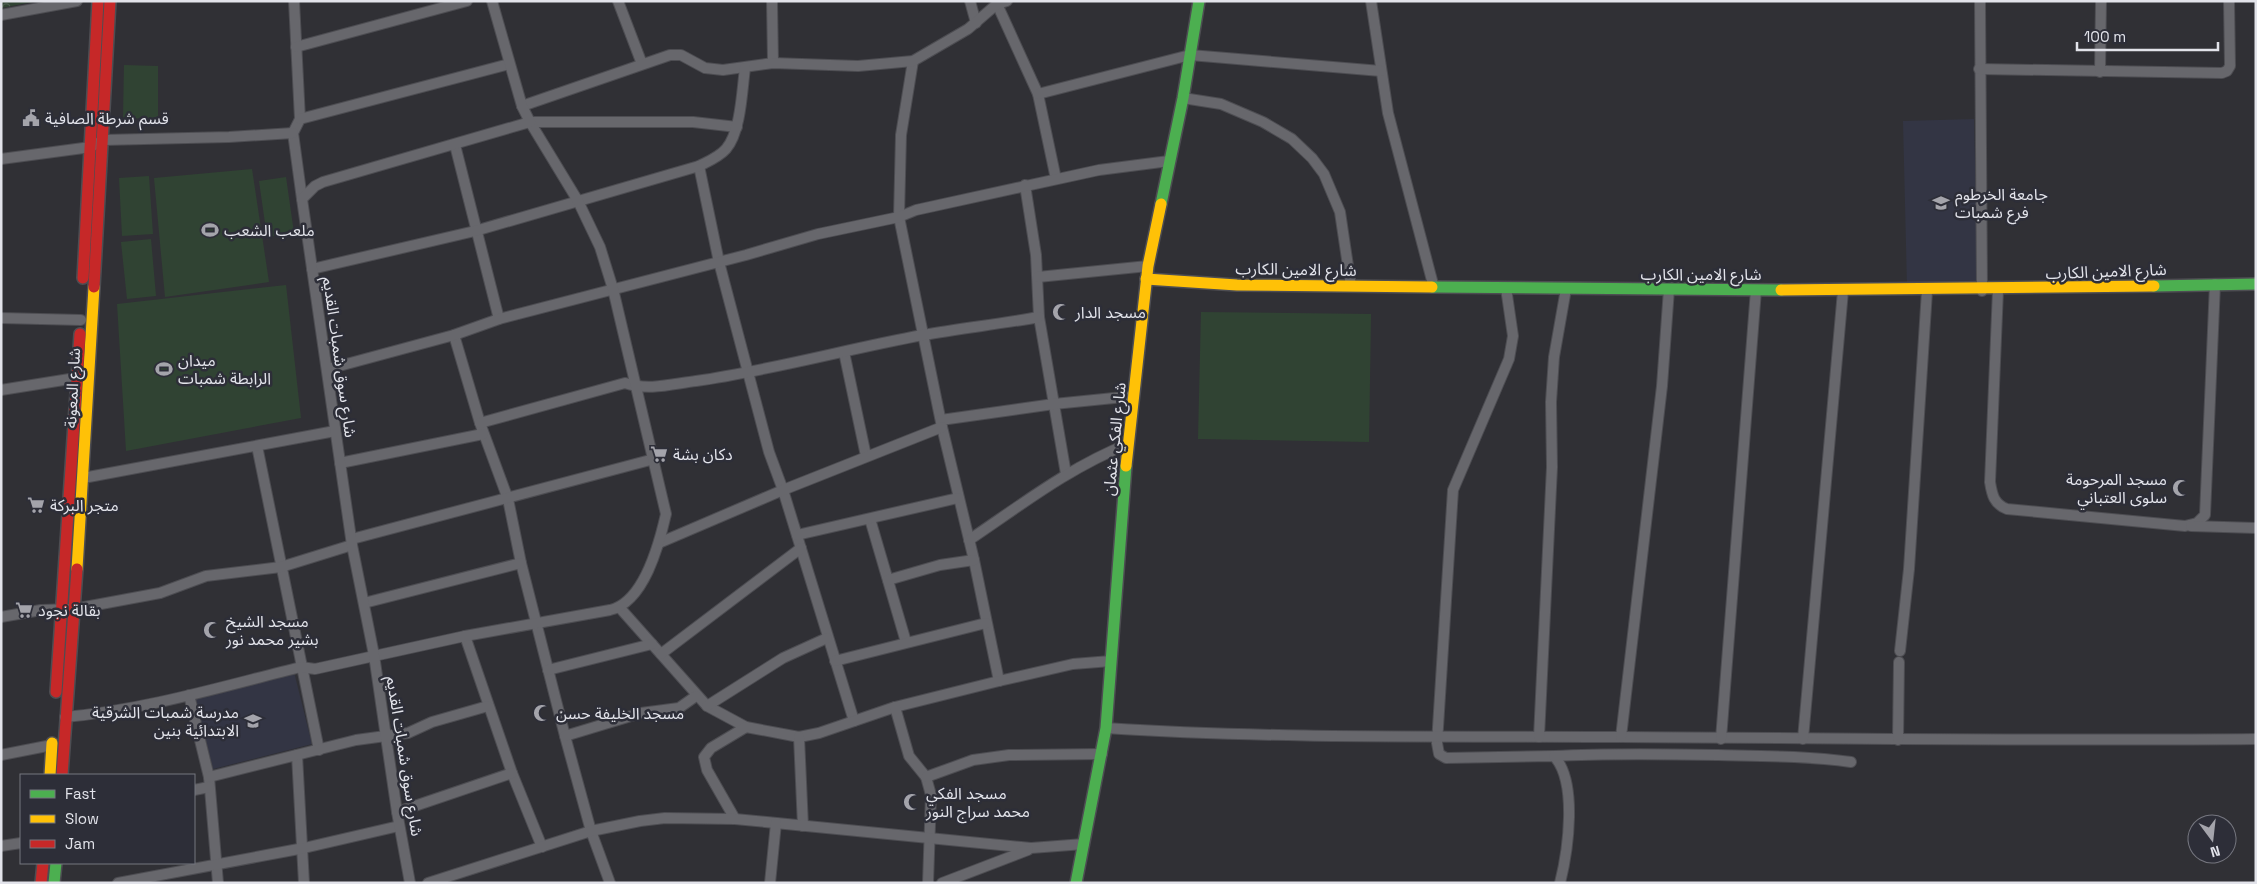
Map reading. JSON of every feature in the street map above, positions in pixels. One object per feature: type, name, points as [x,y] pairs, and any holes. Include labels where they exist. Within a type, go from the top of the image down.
[{"type":"main road","name":"شارع المعونة","points":[[54,707],[81,320],[98,1]]},
{"type":"main road","name":"شارع المعونة","points":[[62,774],[84,478],[110,1]]},
{"type":"main road","name":"شارع الفكي عثمان","points":[[1076,883],[1106,728],[1128,444],[1146,279],[1183,98],[1199,1]]},
{"type":"main road","name":"شارع الامين الكارب","points":[[1146,279],[1237,285],[1844,291],[1982,291],[2256,284]]},
{"type":"main road","points":[[50,774],[52,741]]},
{"type":"main road","points":[[41,883],[43,864]]},
{"type":"main road","points":[[54,883],[56,864]]},
{"type":"street","points":[[1,15],[77,1]]},
{"type":"street","points":[[1,159],[91,147],[103,140],[229,137],[293,133],[300,119],[294,1]]},
{"type":"street","points":[[296,47],[467,1]]},
{"type":"street","points":[[65,716],[95,714],[189,695],[301,667],[315,669],[465,636],[620,608],[634,596],[659,543],[666,514],[654,459],[613,289],[600,247],[578,201],[522,106],[492,1]]},
{"type":"street","points":[[618,1],[642,64]]},
{"type":"street","points":[[772,1],[773,63]]},
{"type":"street","points":[[970,1],[976,23]]},
{"type":"street","points":[[1371,1],[1378,36],[1381,71],[1388,113],[1434,288]]},
{"type":"street","points":[[1980,1],[1982,291]]},
{"type":"street","points":[[2100,72],[2101,1]]},
{"type":"street","points":[[1979,69],[2222,73],[2227,71],[2230,66],[2229,1]]},
{"type":"street","points":[[522,106],[642,64],[679,55],[705,68],[723,70],[773,63],[858,66],[913,61],[976,23],[1002,3],[1038,94],[1056,179]]},
{"type":"street","points":[[1038,94],[1190,55],[1381,71]]},
{"type":"street","points":[[913,61],[901,136],[899,217],[941,424],[974,560],[999,680]]},
{"type":"street","points":[[300,119],[509,64]]},
{"type":"street","points":[[312,269],[475,231],[699,166],[717,157],[727,149],[736,127],[745,68]]},
{"type":"street","points":[[1183,98],[1221,104],[1263,122],[1292,140],[1312,158],[1324,174],[1340,212],[1351,286]]},
{"type":"street","points":[[302,199],[315,186],[323,182],[530,122],[693,122],[736,127]]},
{"type":"street","name":"شارع سوق شمبات القديم","points":[[293,133],[352,542],[374,655],[396,812],[410,883]]},
{"type":"street","points":[[455,145],[475,231],[499,319]]},
{"type":"street","points":[[328,369],[454,335],[499,319],[719,262],[818,234],[899,217],[916,210],[1025,185],[1099,170],[1169,162]]},
{"type":"street","points":[[699,166],[719,262],[770,452],[854,721]]},
{"type":"street","points":[[1025,185],[1038,277],[1039,317],[1066,474]]},
{"type":"street","points":[[1038,277],[1148,266]]},
{"type":"street","points":[[2185,526],[2197,523],[2205,515],[2215,284]]},
{"type":"street","points":[[1506,288],[1513,336],[1509,359],[1453,490],[1438,737],[1439,754],[1446,758],[1614,753],[1732,755],[1804,757],[1851,762]]},
{"type":"street","points":[[1539,737],[1552,466],[1551,402],[1554,357],[1566,289]]},
{"type":"street","points":[[1622,737],[1662,386],[1669,289]]},
{"type":"street","points":[[1721,739],[1756,290]]},
{"type":"street","points":[[1998,290],[1990,482],[1994,500],[2000,506],[2185,526],[2256,528]]},
{"type":"street","points":[[1803,739],[1844,291]]},
{"type":"street","points":[[1900,651],[1909,569],[1927,291]]},
{"type":"street","points":[[480,423],[625,384],[637,388],[750,373],[924,335],[1039,317]]},
{"type":"street","points":[[1,318],[81,320]]},
{"type":"street","points":[[454,335],[480,423],[508,499],[521,563],[565,736],[591,832],[610,883]]},
{"type":"street","points":[[844,352],[866,456]]},
{"type":"street","points":[[1,390],[76,378]]},
{"type":"street","points":[[659,543],[941,424],[1054,404],[1134,396]]},
{"type":"street","points":[[84,478],[335,431]]},
{"type":"street","points":[[340,463],[484,434]]},
{"type":"street","points":[[969,540],[1066,474],[1097,456],[1128,444]]},
{"type":"street","points":[[258,446],[319,750]]},
{"type":"street","points":[[1,617],[41,610],[74,609],[160,593],[206,576],[224,572],[281,566],[352,542],[654,459]]},
{"type":"street","points":[[797,535],[958,498]]},
{"type":"street","points":[[870,519],[906,642]]},
{"type":"street","points":[[661,654],[801,548]]},
{"type":"street","points":[[888,580],[940,565],[974,560]]},
{"type":"street","points":[[364,603],[521,563]]},
{"type":"street","points":[[620,608],[696,696],[707,706],[746,727],[799,737],[819,733],[895,707],[999,680],[1073,664],[1111,662]]},
{"type":"street","points":[[835,661],[986,623]]},
{"type":"street","points":[[465,636],[512,773],[542,847]]},
{"type":"street","points":[[707,706],[783,658],[827,638]]},
{"type":"street","points":[[548,670],[652,644]]},
{"type":"street","points":[[1898,740],[1899,662]]},
{"type":"street","points":[[189,695],[209,782],[218,883]]},
{"type":"street","points":[[565,736],[641,714],[679,708],[696,696]]},
{"type":"street","points":[[195,789],[209,782],[296,755],[356,740],[408,733],[432,722],[488,706]]},
{"type":"street","points":[[895,707],[909,756],[926,777],[932,795],[928,883]]},
{"type":"street","points":[[735,819],[706,770],[704,757],[711,748],[746,727]]},
{"type":"street","points":[[1106,728],[1204,734],[1438,737],[1898,740],[2256,739]]},
{"type":"street","points":[[799,737],[804,826]]},
{"type":"street","points":[[1,755],[52,741]]},
{"type":"street","points":[[926,777],[973,760],[1009,755],[1102,754]]},
{"type":"street","points":[[296,755],[304,848],[304,883]]},
{"type":"street","points":[[1554,756],[1563,768],[1567,780],[1566,843],[1560,883]]},
{"type":"street","points":[[396,812],[512,773]]},
{"type":"street","points":[[428,883],[591,832],[640,821],[665,818],[735,819],[1031,848],[1084,844]]},
{"type":"street","points":[[770,883],[776,823]]},
{"type":"street","points":[[118,883],[304,848],[399,826]]},
{"type":"street","points":[[1,846],[20,843]]},
{"type":"street","points":[[942,883],[1031,848]]},
{"type":"shaded area","name":"جامعة الخرطوم فرع شمبات","points":[[1974,119],[1978,284],[1907,286],[1903,121]]},
{"type":"shaded area","name":"مدرسة شمبات الشرقية الابتدائية بنين","points":[[294,672],[312,744],[213,769],[195,697]]},
{"type":"green space","points":[[1,1],[38,1],[1,8]]},
{"type":"green space","points":[[124,65],[158,66],[158,119],[123,118]]},
{"type":"green space","name":"ملعب الشعب","points":[[252,169],[269,282],[165,297],[154,178]]},
{"type":"green space","points":[[149,176],[153,234],[122,236],[119,178]]},
{"type":"green space","points":[[286,177],[294,233],[267,237],[259,181]]},
{"type":"green space","points":[[151,239],[156,296],[127,299],[121,242]]},
{"type":"green space","points":[[286,285],[301,418],[126,451],[117,304]]},
{"type":"green space","points":[[1201,312],[1371,314],[1369,442],[1198,439]]},
{"type":"traffic: fast","points":[[1161,204],[1183,98],[1199,1]]},
{"type":"traffic: fast","points":[[2154,286],[2256,284]]},
{"type":"traffic: fast","points":[[1432,287],[1781,290]]},
{"type":"traffic: fast","points":[[1076,883],[1106,728],[1126,466]]},
{"type":"traffic: fast","points":[[54,883],[56,864]]},
{"type":"traffic: slow","points":[[1126,466],[1148,266],[1161,204]]},
{"type":"traffic: slow","points":[[1146,279],[1237,285],[1432,287]]},
{"type":"traffic: slow","points":[[1781,290],[2154,286]]},
{"type":"traffic: slow","points":[[77,569],[94,287]]},
{"type":"traffic: slow","points":[[50,774],[52,743]]},
{"type":"traffic: jam","points":[[83,278],[98,1]]},
{"type":"traffic: jam","points":[[94,287],[110,1]]},
{"type":"traffic: jam","points":[[56,692],[80,334]]},
{"type":"traffic: jam","points":[[62,774],[77,569]]},
{"type":"traffic: jam","points":[[41,883],[43,864]]},
{"type":"place","name":"قسم شرطة الصافية","points":[[31,118]]},
{"type":"place","name":"جامعة الخرطوم فرع شمبات","points":[[1941,203]]},
{"type":"place","name":"ملعب الشعب","points":[[210,230]]},
{"type":"place","name":"مسجد الدار","points":[[1061,312]]},
{"type":"place","name":"ميدان الرابطة شمبات","points":[[164,369]]},
{"type":"place","name":"دكان بشة","points":[[659,454]]},
{"type":"place","name":"مسجد المرحومة سلوى العتباني","points":[[2181,488]]},
{"type":"place","name":"متجر البركة","points":[[36,505]]},
{"type":"place","name":"بقالة نجود","points":[[24,610]]},
{"type":"place","name":"مسجد الشيخ بشير محمد نور","points":[[212,630]]},
{"type":"place","name":"مسجد الخليفة حسن","points":[[542,713]]},
{"type":"place","name":"مدرسة شمبات الشرقية الابتدائية بنين","points":[[253,721]]},
{"type":"place","name":"مسجد الفكي محمد سراج النور","points":[[912,802]]}]
